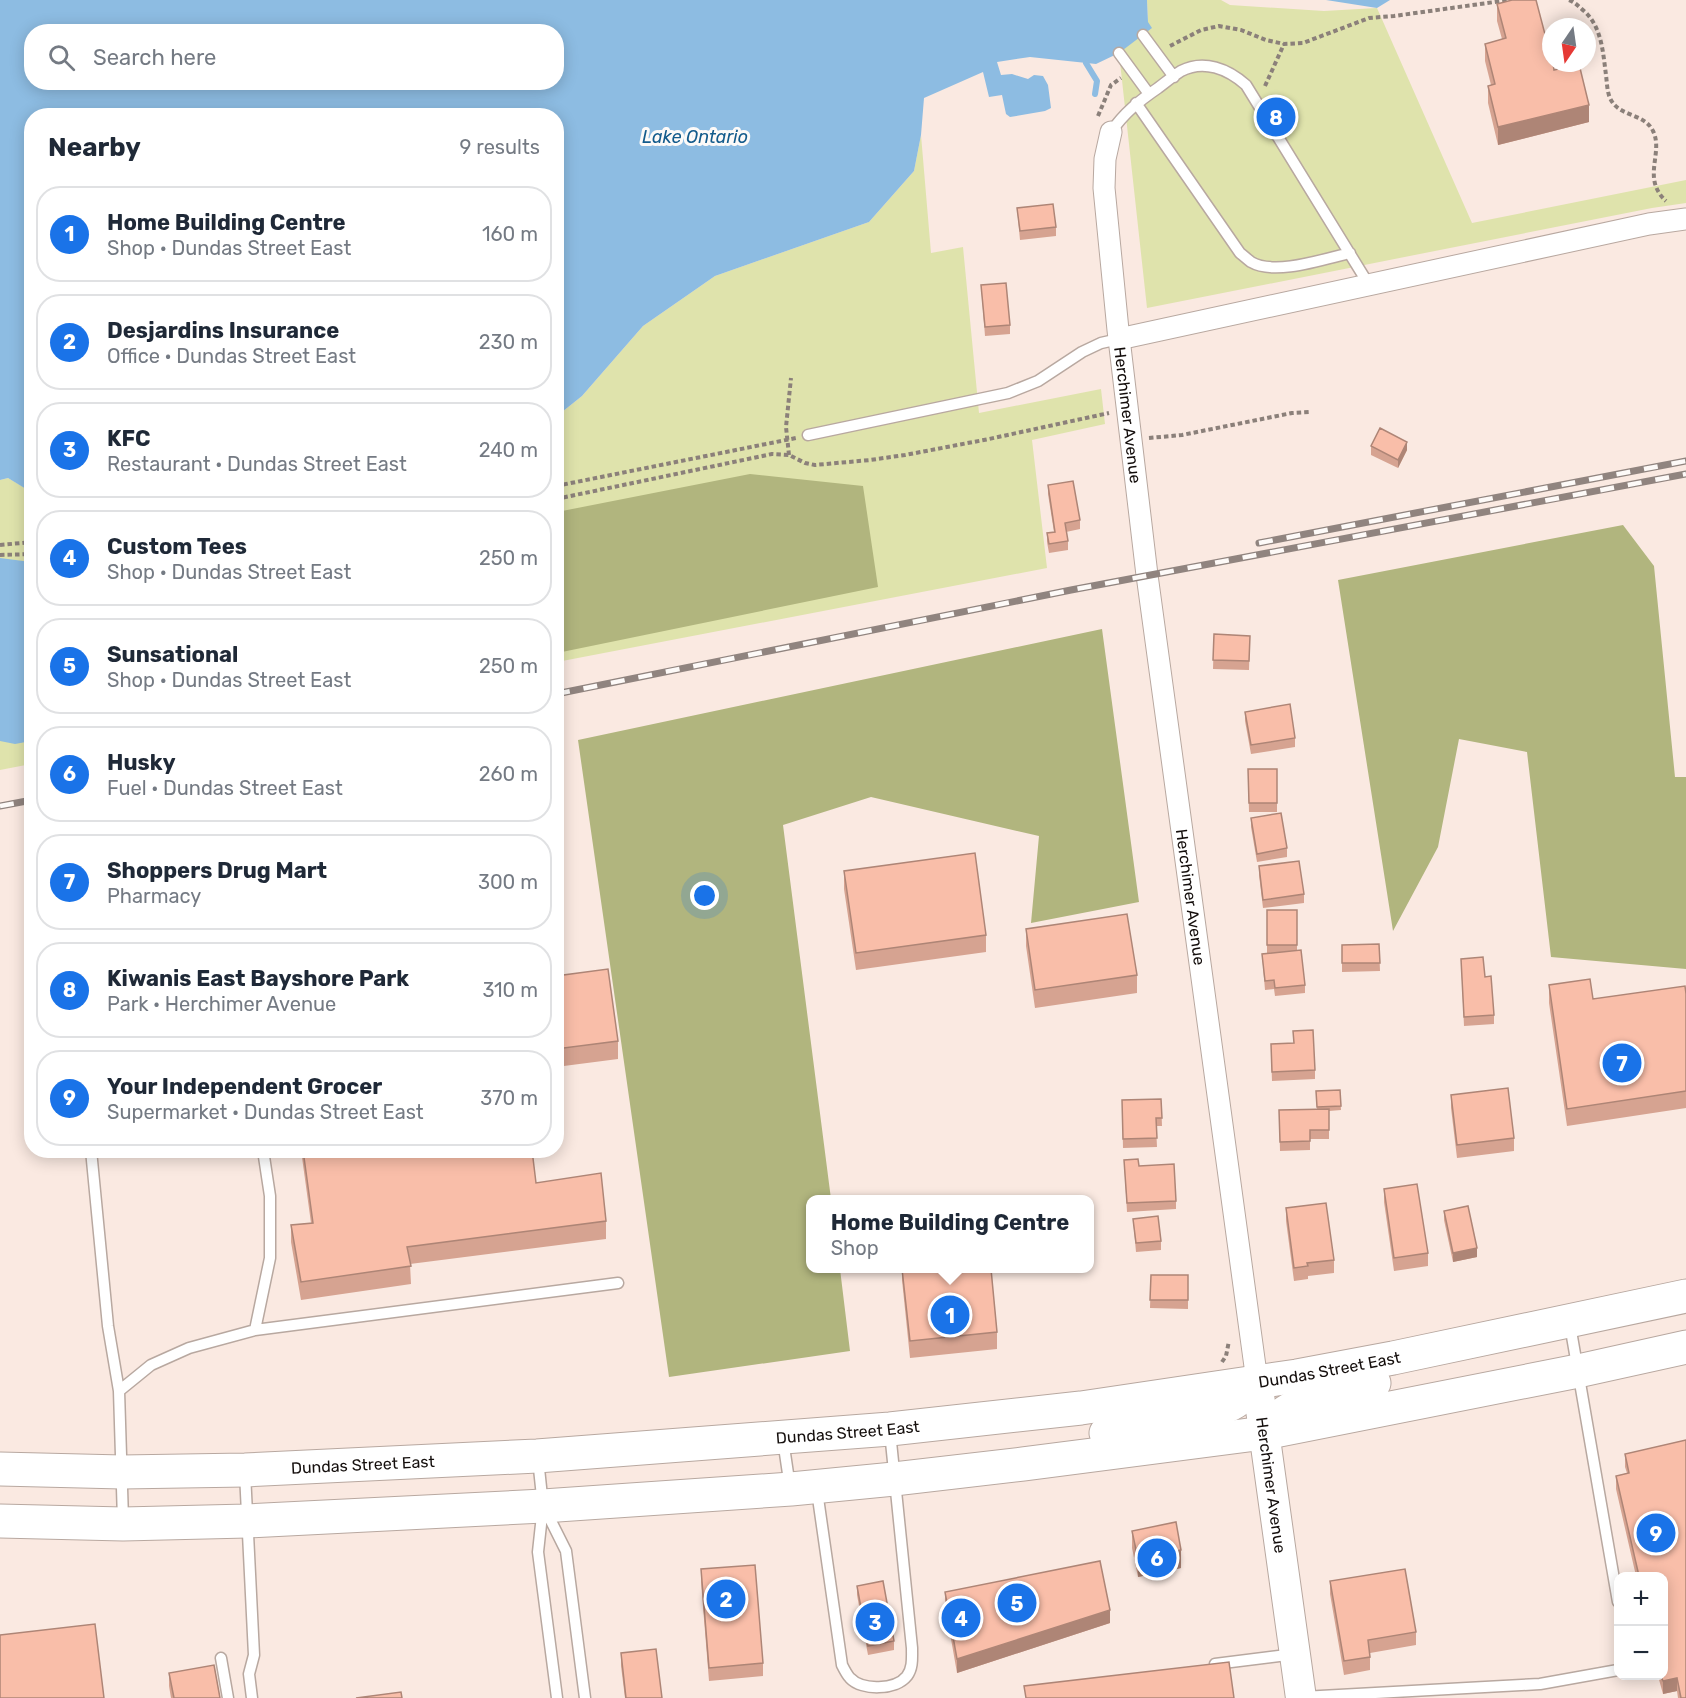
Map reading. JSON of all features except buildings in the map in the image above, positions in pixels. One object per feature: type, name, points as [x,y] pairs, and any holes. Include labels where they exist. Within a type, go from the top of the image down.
[{"type":"main road","name":"Dundas Street East","points":[[0,1469],[122,1472],[245,1470],[537,1456],[890,1429],[1080,1408],[1257,1382],[1371,1362],[1686,1296]]},
{"type":"main road","points":[[1264,1433],[1284,1411],[1302,1402],[1424,1370],[1439,1363],[1465,1343]]},
{"type":"main road","points":[[0,1521],[123,1524],[247,1521],[543,1506],[803,1488],[894,1479],[1264,1433],[1578,1371],[1686,1347]]},
{"type":"main road","points":[[1023,1464],[1076,1438],[1184,1418],[1229,1407],[1257,1382]]},
{"type":"street","name":"Herchimer Avenue","points":[[1111,132],[1105,159],[1104,189],[1119,339],[1151,606],[1301,1698]]},
{"type":"street","points":[[1119,339],[1649,224],[1686,219]]},
{"type":"lane","points":[[1143,35],[1174,77]]},
{"type":"lane","points":[[1119,53],[1149,94]]},
{"type":"lane","name":"Herchimer Avenue","points":[[1111,132],[1122,116],[1136,103],[1183,70],[1200,66],[1218,68],[1233,74],[1246,85],[1369,285]]},
{"type":"lane","points":[[1136,103],[1240,253],[1252,262],[1267,267],[1283,268],[1350,253]]},
{"type":"lane","points":[[808,435],[1008,393],[1038,381],[1082,352],[1101,343],[1119,339]]},
{"type":"lane","points":[[92,1158],[108,1326],[118,1391],[123,1524]]},
{"type":"lane","points":[[255,1330],[270,1258],[270,1196],[264,1158]]},
{"type":"lane","points":[[118,1391],[151,1365],[189,1348],[255,1330],[618,1283]]},
{"type":"lane","points":[[1569,1322],[1614,1579]]},
{"type":"lane","points":[[783,1437],[803,1488],[842,1665],[850,1679],[872,1688],[897,1684],[907,1677],[912,1666],[890,1429]]},
{"type":"lane","points":[[537,1456],[543,1506],[538,1552],[557,1698]]},
{"type":"lane","points":[[245,1470],[254,1655],[249,1674],[252,1698]]},
{"type":"lane","points":[[543,1506],[566,1551],[585,1698]]},
{"type":"lane","points":[[1203,1665],[1295,1654]]},
{"type":"lane","points":[[221,1658],[228,1698]]},
{"type":"lane","points":[[1301,1698],[1540,1684],[1614,1671]]},
{"type":"path","points":[[1168,46],[1201,30],[1218,26],[1241,30],[1284,44],[1303,43],[1369,18],[1509,0]]},
{"type":"path","points":[[1569,0],[1587,14],[1596,26],[1603,50],[1608,94],[1613,105],[1646,123],[1653,131],[1656,188],[1668,203]]},
{"type":"path","points":[[1260,108],[1263,91],[1284,44]]},
{"type":"path","points":[[789,455],[787,414],[791,378]]},
{"type":"path","points":[[564,497],[753,457],[781,453],[815,465],[870,460],[989,440],[1110,412]]},
{"type":"path","points":[[1131,440],[1182,435],[1292,413],[1309,412]]},
{"type":"path","points":[[564,484],[808,435]]},
{"type":"path","points":[[0,544],[24,542]]},
{"type":"path","points":[[0,555],[24,554]]},
{"type":"green space","points":[[1147,0],[1221,0],[1230,5],[1324,11],[1377,8],[1472,223],[1686,180],[1686,203],[1147,308],[1119,53],[1148,22]]},
{"type":"green space","points":[[921,135],[931,253],[963,247],[979,413],[1101,389],[1105,424],[1032,440],[1047,568],[564,661],[564,410],[582,396],[643,326],[715,276],[869,222],[914,171]]},
{"type":"green space","points":[[750,474],[863,486],[878,587],[564,652],[564,511]]},
{"type":"green space","points":[[8,478],[24,487],[24,765],[0,770],[0,480]]},
{"type":"green space","points":[[1623,525],[1654,566],[1675,777],[1686,777],[1686,969],[1551,957],[1527,752],[1459,739],[1438,847],[1393,931],[1338,580]]},
{"type":"green space","points":[[1102,629],[1139,902],[1031,923],[1039,836],[871,797],[783,825],[830,1195],[806,1195],[806,1273],[840,1273],[850,1351],[669,1377],[578,740]]},
{"type":"water","name":"Lake Ontario","points":[[0,0],[1147,0],[1148,22],[1152,28],[1119,53],[1096,64],[1030,57],[997,62],[1001,75],[1012,74],[1028,79],[1034,75],[1043,76],[1048,85],[1051,108],[1045,111],[1010,117],[1006,114],[1002,95],[989,97],[983,72],[924,98],[921,135],[914,171],[869,222],[715,276],[643,326],[582,396],[564,410],[564,108],[24,108],[24,488],[8,478],[0,480]]},
{"type":"water","points":[[1326,0],[1390,0],[1377,8]]},
{"type":"water","points":[[0,558],[24,561],[24,742],[15,744],[0,741]]},
{"type":"waterway","points":[[1086,63],[1097,81],[1095,94]]},
{"type":"railway","points":[[1259,543],[1686,461]]},
{"type":"railway","points":[[564,692],[1071,590],[1686,474]]},
{"type":"railway","points":[[0,806],[24,802]]},
{"type":"place","name":"Kiwanis East Bayshore Park","points":[[1276,117]]},
{"type":"place","name":"Shoppers Drug Mart","points":[[1622,1063]]},
{"type":"place","name":"Home Building Centre","points":[[950,1315]]},
{"type":"place","name":"Your Independent Grocer","points":[[1656,1533]]},
{"type":"place","name":"Husky","points":[[1157,1558]]},
{"type":"place","name":"Desjardins Insurance","points":[[726,1599]]},
{"type":"place","name":"Sunsational","points":[[1017,1603]]},
{"type":"place","name":"Custom Tees","points":[[961,1618]]},
{"type":"place","name":"KFC","points":[[875,1622]]}]
